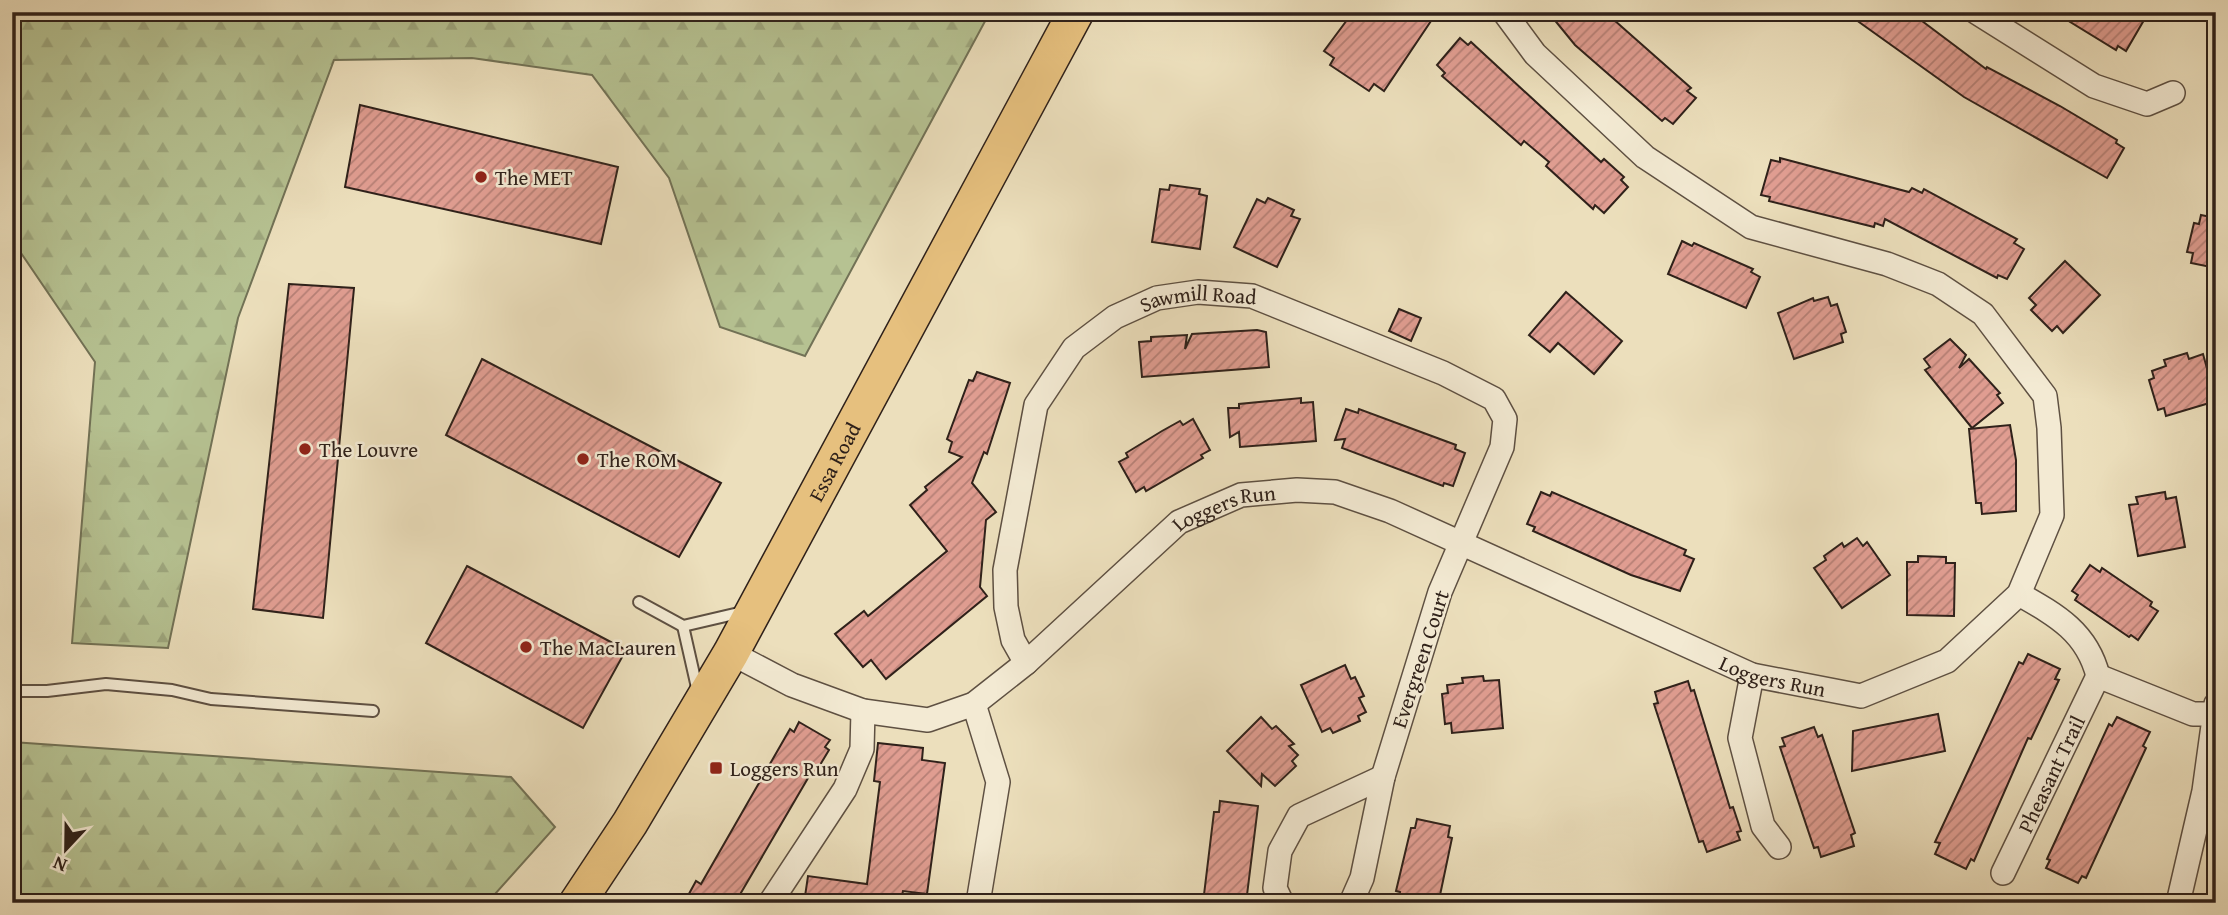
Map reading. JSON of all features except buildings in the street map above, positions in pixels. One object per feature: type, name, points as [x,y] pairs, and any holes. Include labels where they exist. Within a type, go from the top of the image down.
[{"type":"main road","name":"Essa Road","points":[[577,903],[630,823],[731,653],[1076,12]]},
{"type":"street","name":"Loggers Run","points":[[731,653],[792,685],[863,711],[928,720],[974,704],[1026,663],[1180,522],[1241,495],[1297,490],[1335,492],[1390,511],[1752,675],[1861,696],[1947,661],[2019,594],[2052,515],[2049,428],[2045,396],[1983,314],[1938,284],[1887,264],[1751,227],[1645,157],[1535,54],[1504,12]]},
{"type":"street","points":[[1976,12],[2094,86],[2147,104],[2173,93]]},
{"type":"street","name":"Sawmill Road","points":[[1026,663],[1013,640],[1006,607],[1005,570],[1036,405],[1074,348],[1115,317],[1157,298],[1198,292],[1252,296],[1443,373],[1494,399],[1505,419],[1502,447],[1462,543]]},
{"type":"street","name":"Evergreen Court","points":[[1352,903],[1362,878],[1383,776],[1440,592],[1462,543]]},
{"type":"street","points":[[2019,594],[2048,611],[2075,632],[2092,654],[2098,676],[2193,714],[2215,709],[2204,790],[2178,903]]},
{"type":"street","points":[[1752,675],[1740,738],[1763,826],[1779,847]]},
{"type":"street","name":"Pheasant Trail","points":[[2003,873],[2098,676]]},
{"type":"street","points":[[974,704],[998,782],[978,903]]},
{"type":"street","points":[[769,903],[845,789],[862,749],[863,711]]},
{"type":"street","points":[[1282,903],[1275,888],[1280,851],[1299,816],[1383,776]]},
{"type":"lane","points":[[639,602],[683,626],[754,610]]},
{"type":"lane","points":[[683,626],[701,703]]},
{"type":"lane","points":[[12,691],[47,691],[116,684],[172,690],[211,699],[373,711]]},
{"type":"green space","points":[[12,12],[990,12],[805,356],[720,327],[669,178],[592,75],[472,58],[334,60],[238,318],[168,648],[72,643],[95,362],[21,253],[12,223]]},
{"type":"green space","points":[[12,742],[511,777],[555,827],[487,903],[12,903]]},
{"type":"place","name":"The MET","points":[[481,177]]},
{"type":"place","name":"The Louvre","points":[[305,449]]},
{"type":"place","name":"The ROM","points":[[583,459]]},
{"type":"place","name":"The MacLauren","points":[[526,647]]},
{"type":"place","name":"Loggers Run","points":[[716,768]]}]
